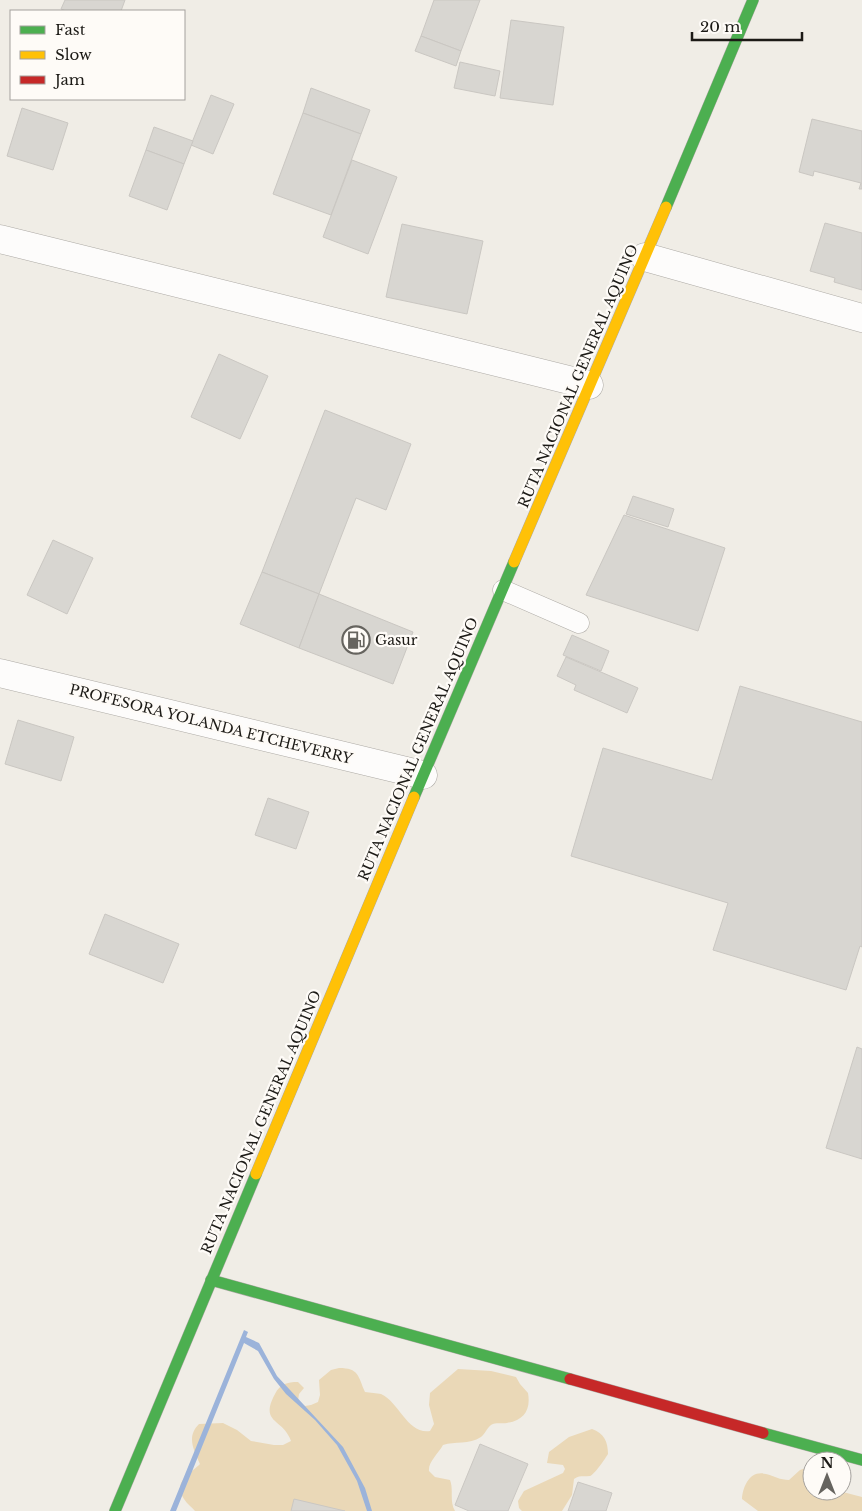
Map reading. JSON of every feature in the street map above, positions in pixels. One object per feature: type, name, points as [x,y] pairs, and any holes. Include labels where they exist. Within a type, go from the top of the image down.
[{"type":"main road","name":"RUTA NACIONAL GENERAL AQUINO","points":[[115,1511],[422,775],[503,590],[753,0]]},
{"type":"main road","points":[[212,1280],[862,1460]]},
{"type":"street","points":[[0,239],[589,385]]},
{"type":"street","points":[[645,257],[862,318]]},
{"type":"street","name":"PROFESORA YOLANDA ETCHEVERRY","points":[[0,673],[422,775]]},
{"type":"lane","points":[[503,590],[580,623]]},
{"type":"shaded area","points":[[339,1368],[354,1371],[359,1377],[365,1392],[381,1394],[388,1398],[409,1423],[422,1431],[430,1431],[434,1424],[429,1405],[430,1393],[458,1369],[491,1371],[516,1377],[528,1393],[529,1399],[527,1409],[522,1417],[513,1422],[491,1425],[482,1436],[476,1439],[443,1445],[430,1464],[429,1471],[435,1477],[450,1480],[452,1503],[455,1511],[195,1511],[184,1499],[180,1488],[181,1483],[200,1464],[192,1444],[193,1434],[199,1424],[223,1423],[237,1430],[251,1441],[283,1445],[291,1441],[283,1428],[271,1416],[270,1411],[271,1404],[279,1388],[290,1382],[298,1382],[304,1388],[299,1394],[298,1401],[305,1406],[311,1405],[318,1402],[320,1395],[319,1380],[331,1370]]},
{"type":"shaded area","points":[[592,1429],[600,1433],[604,1439],[608,1454],[592,1475],[574,1479],[572,1495],[562,1511],[522,1511],[519,1508],[518,1501],[524,1491],[563,1473],[565,1469],[563,1465],[547,1463],[549,1452],[569,1437]]},
{"type":"shaded area","points":[[802,1469],[802,1501],[852,1501],[852,1494],[862,1497],[862,1511],[758,1511],[742,1499],[748,1480],[756,1474],[766,1474],[789,1480]]},
{"type":"water","points":[[244,1330],[248,1332],[246,1337],[259,1343],[277,1376],[343,1447],[365,1488],[372,1511],[367,1511],[357,1481],[337,1445],[315,1420],[286,1394],[274,1379],[258,1351],[244,1343],[176,1511],[170,1511]]},
{"type":"building","points":[[65,0],[125,0],[121,10],[61,9]]},
{"type":"building","points":[[434,0],[480,0],[461,51],[421,36]]},
{"type":"building","points":[[511,20],[564,27],[553,105],[500,98]]},
{"type":"building","points":[[421,36],[461,51],[456,66],[415,51]]},
{"type":"building","points":[[460,62],[500,71],[495,96],[454,88]]},
{"type":"building","points":[[311,88],[370,110],[361,134],[303,113]]},
{"type":"building","points":[[211,95],[234,104],[213,154],[191,145]]},
{"type":"building","points":[[22,108],[68,123],[53,170],[7,156]]},
{"type":"building","points":[[303,113],[361,134],[331,215],[273,194]]},
{"type":"building","points":[[812,119],[862,131],[862,189],[859,189],[861,183],[814,171],[813,176],[799,172]]},
{"type":"building","points":[[154,127],[193,141],[184,164],[146,150]]},
{"type":"building","points":[[146,150],[184,164],[167,210],[129,196]]},
{"type":"building","points":[[352,160],[397,177],[368,254],[323,237]]},
{"type":"building","points":[[825,223],[862,233],[862,290],[834,282],[835,278],[810,271]]},
{"type":"building","points":[[402,224],[483,241],[467,314],[386,297]]},
{"type":"building","points":[[219,354],[268,376],[240,439],[191,417]]},
{"type":"building","points":[[325,410],[411,444],[386,510],[356,498],[319,594],[262,572]]},
{"type":"building","points":[[633,496],[674,509],[668,527],[626,514]]},
{"type":"building","points":[[624,515],[725,548],[698,631],[586,595]]},
{"type":"building","points":[[53,540],[93,558],[67,614],[27,595]]},
{"type":"building","points":[[262,572],[319,594],[299,648],[240,624]]},
{"type":"building","name":"Gasur","points":[[319,594],[413,632],[393,684],[299,648]]},
{"type":"building","points":[[572,635],[609,651],[601,671],[563,655]]},
{"type":"building","points":[[566,657],[638,688],[627,713],[574,690],[576,685],[557,676]]},
{"type":"building","points":[[740,686],[862,722],[862,947],[860,946],[846,990],[713,950],[728,903],[571,856],[603,748],[712,780]]},
{"type":"building","points":[[18,720],[74,737],[61,781],[5,764]]},
{"type":"building","points":[[268,798],[309,812],[296,849],[255,835]]},
{"type":"building","points":[[105,914],[179,944],[163,983],[89,954]]},
{"type":"building","points":[[857,1047],[862,1049],[862,1159],[826,1148]]},
{"type":"building","points":[[480,1444],[528,1464],[508,1511],[469,1511],[455,1505]]},
{"type":"building","points":[[578,1482],[612,1493],[606,1511],[568,1511]]},
{"type":"building","points":[[294,1499],[345,1511],[291,1511]]},
{"type":"traffic: fast","points":[[666,207],[753,0]]},
{"type":"traffic: fast","points":[[414,797],[514,562]]},
{"type":"traffic: fast","points":[[115,1511],[256,1174]]},
{"type":"traffic: fast","points":[[211,1280],[570,1379]]},
{"type":"traffic: fast","points":[[763,1433],[862,1460]]},
{"type":"traffic: slow","points":[[514,562],[666,207]]},
{"type":"traffic: slow","points":[[256,1174],[414,797]]},
{"type":"traffic: jam","points":[[570,1379],[763,1433]]},
{"type":"place","name":"Gasur","points":[[356,640]]}]
